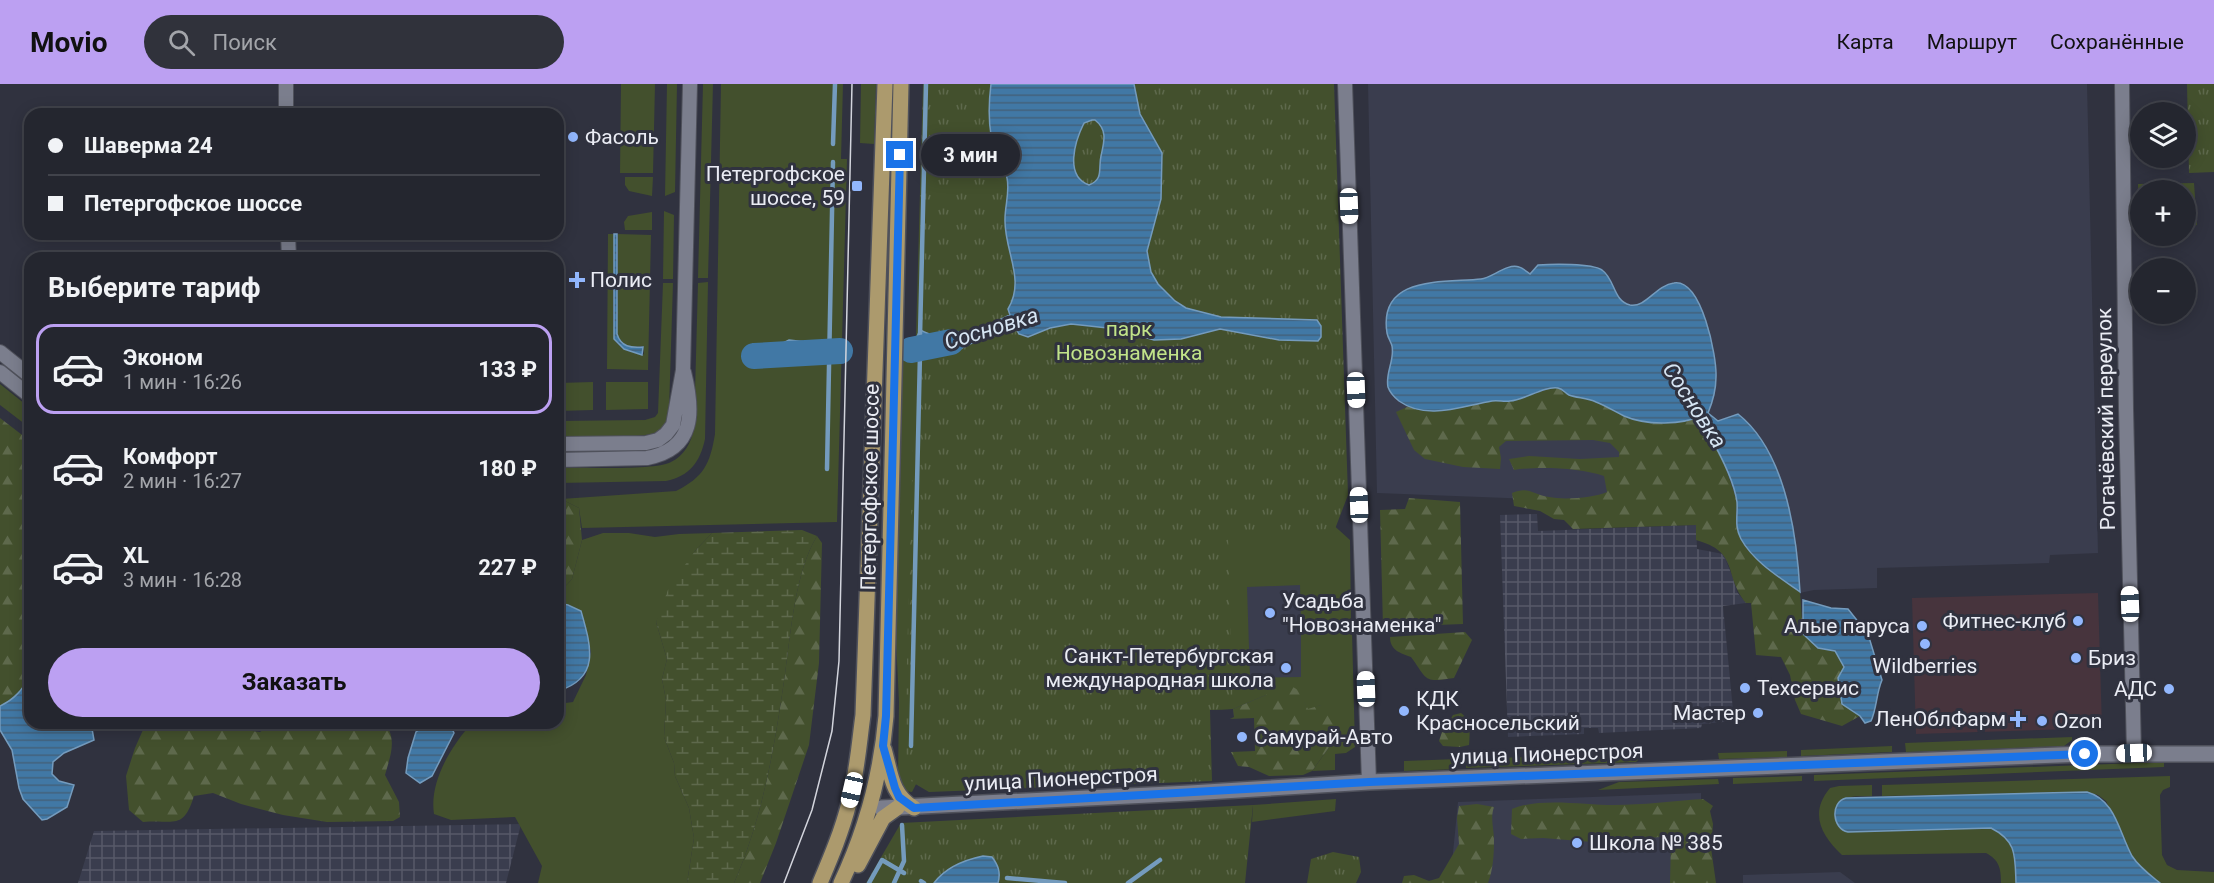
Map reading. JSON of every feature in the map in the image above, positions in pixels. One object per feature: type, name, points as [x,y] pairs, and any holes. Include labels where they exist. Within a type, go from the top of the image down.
[{"type":"main road","name":"Петергофское шоссе","points":[[820,883],[838,839],[849,803],[857,765],[863,715],[885,84]]},
{"type":"main road","name":"Петергофское шоссе","points":[[841,883],[879,808],[886,716],[901,84]]},
{"type":"main road","points":[[883,746],[899,797],[914,808]]},
{"type":"main road","points":[[848,883],[883,818],[879,808],[866,796],[857,765]]},
{"type":"main road","points":[[838,839],[879,808]]},
{"type":"street","points":[[286,84],[286,108]]},
{"type":"street","points":[[564,460],[647,459],[673,450],[681,441],[682,417],[677,394],[683,370],[690,84]]},
{"type":"street","points":[[1345,84],[1369,782]]},
{"type":"street","name":"Рогачёвский переулок","points":[[2122,84],[2126,421],[2134,753]]},
{"type":"street","points":[[0,352],[24,371]]},
{"type":"street","points":[[0,372],[24,391]]},
{"type":"street","points":[[564,444],[646,443],[658,440],[682,417]]},
{"type":"street","name":"улица Пионерстроя","points":[[879,808],[914,808],[1369,782],[2134,753],[2214,754]]},
{"type":"shaded area","points":[[1368,84],[2087,84],[2098,553],[2050,555],[2049,563],[1877,568],[1877,588],[1814,590],[1751,603],[1693,505],[1377,493]]},
{"type":"shaded area","points":[[1537,514],[1538,531],[1696,525],[1697,549],[1723,554],[1737,592],[1746,603],[1723,606],[1734,721],[1702,724],[1701,728],[1599,733],[1598,728],[1584,728],[1584,734],[1508,737],[1500,515]]},
{"type":"shaded area","name":"Санкт-Петербургская международная школа","points":[[1335,529],[1342,750],[1255,717],[1234,717],[1233,709],[1228,532]]},
{"type":"shaded area","points":[[2098,593],[2102,728],[1916,734],[1912,598]]},
{"type":"shaded area","name":"Школа № 385","points":[[1701,793],[1701,883],[1450,883],[1458,802]]},
{"type":"shaded area","points":[[521,824],[506,883],[78,883],[94,831]]},
{"type":"shaded area","points":[[1840,872],[1855,883],[1743,883],[1743,875]]},
{"type":"green space","points":[[621,84],[655,84],[653,173],[620,173]]},
{"type":"green space","points":[[667,84],[677,84],[675,192],[665,196]]},
{"type":"green space","points":[[703,84],[713,84],[708,278],[698,278]]},
{"type":"green space","points":[[721,84],[843,84],[841,159],[847,159],[837,522],[582,528],[579,508],[564,500],[676,491],[686,486],[704,468],[711,454],[715,434]]},
{"type":"green space","points":[[861,84],[876,84],[874,144],[860,143]]},
{"type":"green space","name":"парк Новознаменка","points":[[923,84],[1334,84],[1348,495],[1335,529],[1228,533],[1233,709],[1210,710],[1212,781],[929,792],[912,782],[907,771],[905,732]]},
{"type":"green space","points":[[2187,84],[2214,84],[2214,172],[2189,173],[2189,168],[2196,168],[2196,102],[2187,102]]},
{"type":"green space","points":[[625,177],[653,177],[652,196],[629,191],[625,185]]},
{"type":"green space","points":[[664,211],[674,215],[673,279],[663,279]]},
{"type":"green space","points":[[652,212],[652,230],[625,230],[624,222],[628,216]]},
{"type":"green space","points":[[608,234],[614,234],[615,341],[623,349],[642,355],[644,354],[643,346],[627,345],[617,334],[618,234],[651,235],[648,370],[607,369]]},
{"type":"green space","points":[[708,282],[705,439],[693,467],[682,476],[666,481],[564,483],[564,468],[649,467],[671,462],[683,453],[694,429],[698,283]]},
{"type":"green space","points":[[663,283],[673,283],[669,410],[663,427],[659,431],[640,436],[564,437],[564,421],[645,420],[655,417],[658,413]]},
{"type":"green space","points":[[917,348],[926,765],[912,792],[904,791],[898,779],[899,702],[896,640],[902,349]]},
{"type":"green space","points":[[593,382],[593,410],[564,411],[564,383]]},
{"type":"green space","points":[[606,382],[648,382],[648,409],[606,410]]},
{"type":"green space","points":[[0,384],[24,403],[24,423],[0,405]]},
{"type":"green space","points":[[1555,387],[1563,389],[1569,395],[1584,397],[1625,416],[1705,415],[1713,427],[1708,433],[1723,460],[1737,501],[1736,523],[1759,561],[1800,592],[1803,634],[1821,649],[1835,651],[1844,667],[1850,710],[1860,716],[1842,726],[1801,714],[1795,700],[1790,675],[1781,657],[1756,655],[1751,603],[1746,603],[1739,593],[1729,566],[1719,551],[1696,540],[1696,525],[1573,529],[1564,520],[1554,519],[1540,511],[1514,506],[1512,493],[1522,490],[1562,498],[1587,497],[1607,492],[1604,476],[1559,468],[1514,470],[1509,459],[1529,456],[1580,459],[1619,457],[1619,452],[1610,443],[1593,440],[1506,441],[1499,447],[1500,469],[1463,467],[1425,459],[1414,450],[1396,412],[1409,406],[1426,410],[1494,400],[1510,401]]},
{"type":"green space","points":[[0,418],[24,436],[24,686],[18,694],[0,706]]},
{"type":"green space","points":[[1409,498],[1460,502],[1463,624],[1383,627],[1380,510],[1405,509]]},
{"type":"green space","points":[[564,500],[579,508],[582,540],[572,579],[564,588]]},
{"type":"green space","points":[[1236,507],[1329,521],[1350,540],[1351,621],[1301,623],[1300,585],[1247,587],[1250,678],[1301,677],[1301,634],[1352,632],[1355,747],[1346,753],[1335,754],[1335,770],[1312,771],[1335,739],[1321,705],[1308,710],[1304,702],[1266,695],[1233,709],[1210,710],[976,672]]},
{"type":"green space","points":[[802,530],[817,536],[799,584],[772,754],[753,832],[734,883],[687,883],[694,838],[689,808],[675,776],[674,763],[664,737],[666,700],[662,679],[667,659],[656,622],[669,587],[695,551],[712,533]]},
{"type":"green space","points":[[603,533],[629,533],[655,537],[712,533],[695,551],[656,622],[667,659],[662,679],[666,700],[664,737],[674,763],[675,776],[689,808],[694,838],[687,883],[538,883],[542,866],[515,817],[451,820],[434,814],[433,802],[438,777],[449,753],[467,729],[564,729],[564,703],[573,702],[586,675],[591,652],[581,611],[564,604],[564,588],[572,579],[582,540]]},
{"type":"green space","points":[[817,536],[822,543],[819,663],[809,745],[760,883],[734,883],[753,832],[767,780],[795,603],[804,567]]},
{"type":"green space","points":[[1465,632],[1472,640],[1454,678],[1431,680],[1427,678],[1411,657],[1394,648],[1390,641],[1390,637]]},
{"type":"green space","points":[[1288,684],[1298,690],[1308,709],[1321,705],[1334,709],[1338,725],[1335,739],[1312,771],[1303,775],[1269,776],[1249,767],[1238,766],[1231,752],[1255,751],[1254,718],[1230,719],[1234,717],[1233,709],[1266,695],[1271,688]]},
{"type":"green space","points":[[1461,713],[1468,723],[1469,745],[1443,746],[1439,741],[1442,732],[1453,715]]},
{"type":"green space","points":[[143,729],[236,729],[260,732],[265,729],[388,729],[392,741],[391,755],[385,775],[399,802],[400,817],[393,821],[327,822],[283,815],[241,804],[213,793],[194,796],[190,807],[181,819],[170,822],[143,822],[129,810],[126,776]]},
{"type":"green space","points":[[2072,737],[2072,740],[2064,746],[1906,752],[1905,743]]},
{"type":"green space","points":[[1892,746],[1892,752],[1801,756],[1801,750]]},
{"type":"green space","points":[[1787,751],[1787,757],[1719,759],[1718,753]]},
{"type":"green space","points":[[1645,753],[1636,762],[1466,768],[1466,759]]},
{"type":"green space","points":[[1458,759],[1458,769],[1404,771],[1404,761]]},
{"type":"green space","points":[[2164,762],[2164,767],[1814,781],[1814,775]]},
{"type":"green space","points":[[1802,776],[1802,781],[1733,784],[1733,778]]},
{"type":"green space","points":[[2170,776],[2170,787],[2163,790],[2160,795],[2162,855],[2167,865],[2177,870],[2214,872],[2214,883],[2160,883],[2139,866],[2131,855],[2106,801],[2098,795],[2087,792],[1882,796],[1882,785]]},
{"type":"green space","points":[[1718,779],[1719,784],[1598,790],[1619,782]]},
{"type":"green space","points":[[1872,785],[1872,796],[1845,798],[1838,805],[1836,821],[1848,832],[1991,828],[2006,838],[2013,850],[2016,883],[2001,883],[1998,865],[1986,853],[1842,855],[1823,832],[1819,815],[1820,806],[1830,788]]},
{"type":"green space","points":[[1336,799],[1335,811],[1252,822],[1253,805]]},
{"type":"green space","points":[[1703,799],[1713,806],[1710,811],[1713,824],[1711,848],[1716,883],[1670,883],[1671,841],[1660,837],[1605,843],[1543,838],[1521,839],[1511,834],[1512,809],[1523,805],[1562,802],[1625,805]]},
{"type":"green space","points":[[1477,804],[1494,807],[1493,857],[1488,883],[1402,883],[1404,876],[1414,875],[1429,881],[1439,878],[1459,844],[1457,818],[1459,806]]},
{"type":"green space","points":[[1253,805],[1245,883],[866,883],[901,823]]},
{"type":"green space","points":[[1333,852],[1359,857],[1361,872],[1356,883],[1307,883],[1311,859]]},
{"type":"water","points":[[991,84],[1134,84],[1140,114],[1162,153],[1161,199],[1147,251],[1151,272],[1158,284],[1175,301],[1186,308],[1221,317],[1317,320],[1321,326],[1321,337],[1318,341],[1279,340],[1220,329],[1181,339],[1154,340],[1117,329],[1071,324],[1050,328],[1028,337],[1019,334],[1015,327],[962,348],[936,347],[919,357],[917,348],[911,350],[920,330],[932,335],[954,336],[983,328],[1010,315],[1008,309],[1013,298],[1015,276],[1006,231],[1008,183],[992,140],[989,112]],"holes":[[[1095,120],[1102,128],[1104,141],[1099,177],[1089,185],[1076,174],[1074,157],[1077,139],[1084,123]]]},
{"type":"water","points":[[614,234],[617,234],[617,334],[621,342],[627,346],[643,347],[642,355],[624,349],[614,339]]},
{"type":"water","points":[[1538,265],[1581,265],[1602,270],[1620,299],[1630,305],[1641,303],[1662,288],[1674,283],[1684,285],[1693,293],[1711,337],[1716,367],[1715,391],[1708,413],[1718,421],[1738,414],[1754,430],[1768,450],[1778,472],[1792,521],[1800,592],[1760,562],[1741,539],[1733,485],[1708,433],[1712,427],[1703,420],[1704,415],[1675,422],[1643,421],[1624,416],[1593,401],[1569,395],[1558,388],[1546,389],[1516,400],[1492,401],[1433,411],[1410,407],[1392,395],[1387,382],[1393,351],[1387,333],[1387,314],[1393,301],[1403,291],[1432,283],[1481,279],[1514,266],[1530,274]]},
{"type":"water","points":[[789,340],[830,342],[830,353],[797,354],[792,351],[787,354],[783,349],[762,351],[759,348],[756,349],[755,355],[752,355],[753,344],[779,345]]},
{"type":"water","points":[[1803,600],[1831,608],[1848,609],[1868,634],[1882,680],[1871,721],[1865,723],[1860,716],[1842,704],[1838,678],[1844,667],[1835,651],[1818,648],[1803,634]]},
{"type":"water","points":[[564,604],[581,611],[588,636],[587,669],[572,685],[564,688]]},
{"type":"water","points":[[24,686],[24,729],[92,729],[94,740],[64,753],[53,762],[52,774],[59,781],[74,785],[67,807],[47,819],[42,820],[23,799],[12,750],[0,730],[0,706],[18,694]]},
{"type":"water","points":[[420,729],[452,729],[454,733],[432,776],[420,783],[406,773],[416,732]]},
{"type":"water","points":[[2087,792],[2097,796],[2111,810],[2132,856],[2160,883],[2016,883],[2013,850],[2006,838],[1991,828],[1848,832],[1839,826],[1835,815],[1837,805],[1846,798]]},
{"type":"water","points":[[983,856],[992,857],[996,863],[999,872],[998,883],[934,883],[955,865]]},
{"type":"waterway","points":[[833,144],[835,84]]},
{"type":"waterway","points":[[920,336],[926,84]]},
{"type":"waterway","points":[[827,469],[833,162]]},
{"type":"waterway","name":"Сосновка","points":[[911,350],[951,342]]},
{"type":"waterway","name":"Сосновка","points":[[754,356],[840,351]]},
{"type":"waterway","points":[[911,746],[920,354]]},
{"type":"waterway","points":[[894,883],[904,861],[902,825]]},
{"type":"waterway","points":[[869,883],[882,860],[904,873]]},
{"type":"waterway","points":[[1128,883],[1160,860]]},
{"type":"waterway","points":[[1007,878],[1065,883]]},
{"type":"tram line","points":[[784,883],[812,810],[832,731],[839,661],[852,84]]},
{"type":"place","name":"Фасоль","points":[[573,137]]},
{"type":"place","name":"Петергофское шоссе, 59","points":[[857,186]]},
{"type":"place","name":"Полис","points":[[577,280]]},
{"type":"place","name":"Усадьба \"Новознаменка\"","points":[[1270,613]]},
{"type":"place","name":"Фитнес-клуб","points":[[2078,621]]},
{"type":"place","name":"Алые паруса","points":[[1922,626]]},
{"type":"place","name":"Wildberries","points":[[1925,644]]},
{"type":"place","name":"Бриз","points":[[2076,658]]},
{"type":"place","name":"Санкт-Петербургская международная школа","points":[[1286,668]]},
{"type":"place","name":"Техсервис","points":[[1745,688]]},
{"type":"place","name":"АДС","points":[[2169,689]]},
{"type":"place","name":"КДК Красносельский","points":[[1404,711]]},
{"type":"place","name":"Мастер","points":[[1758,713]]},
{"type":"place","name":"ЛенОблФарм","points":[[2018,719]]},
{"type":"place","name":"Ozon","points":[[2042,721]]},
{"type":"place","name":"Самурай-Авто","points":[[1242,737]]},
{"type":"place","name":"Школа № 385","points":[[1577,843]]},
{"type":"route","points":[[900,155],[886,716],[883,746],[899,797],[914,808],[1369,782],[2085,754]]}]
